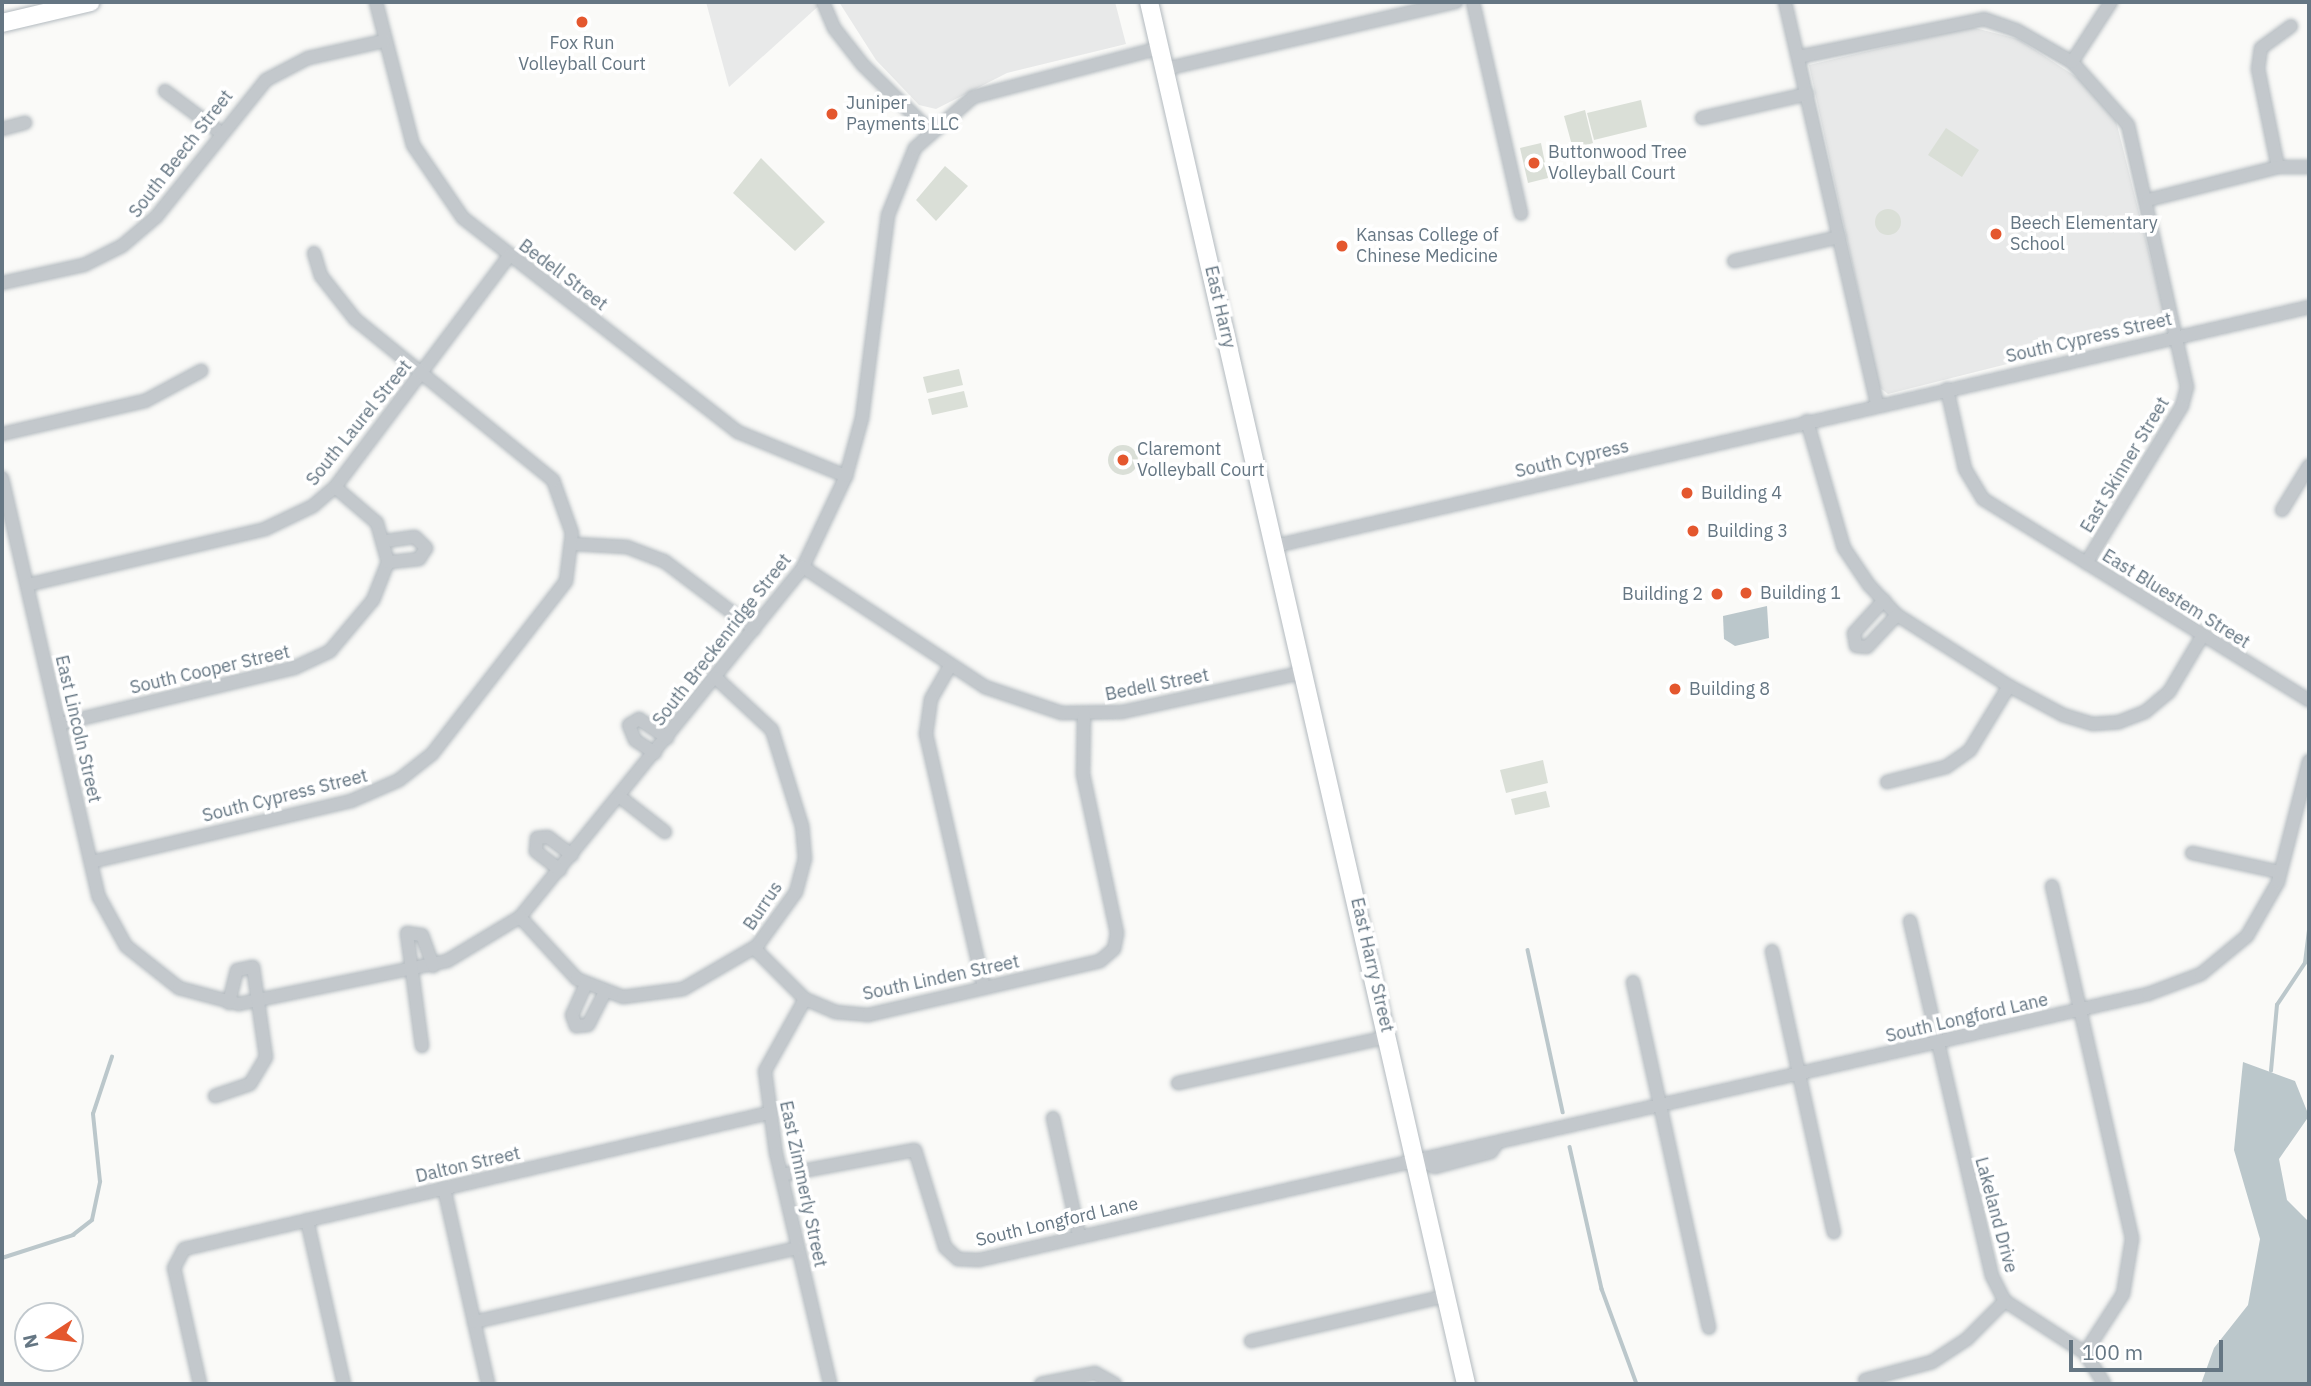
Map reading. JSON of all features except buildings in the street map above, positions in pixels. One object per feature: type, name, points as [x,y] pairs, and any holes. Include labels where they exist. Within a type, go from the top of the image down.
[{"type":"main road","points":[[2,23],[91,2]]},
{"type":"main road","points":[[1149,2],[1165,69]]},
{"type":"main road","name":"East Harry","points":[[1165,69],[1275,546]]},
{"type":"main road","name":"East Harry Street","points":[[1275,546],[1466,1384]]},
{"type":"street","name":"Bedell Street","points":[[376,2],[407,130],[429,176],[463,218],[738,432],[846,476]]},
{"type":"street","points":[[823,2],[834,28],[863,65],[930,131]]},
{"type":"street","points":[[1165,69],[1456,2]]},
{"type":"street","points":[[1473,2],[1521,214]]},
{"type":"street","points":[[1785,2],[1877,405]]},
{"type":"street","points":[[1798,57],[1984,19],[2072,62],[2111,2]]},
{"type":"street","points":[[2278,167],[2258,69],[2261,48],[2291,26]]},
{"type":"street","name":"South Beech Street","points":[[2,283],[83,265],[122,246],[156,217],[257,88],[282,69],[384,41]]},
{"type":"street","name":"South Breckenridge Street","points":[[154,972],[193,994],[229,1003],[261,1003],[433,966],[475,948],[520,917],[655,754],[803,568],[846,476],[862,418],[888,215],[904,165],[930,131],[973,97],[1160,48]]},
{"type":"street","name":"East Skinner Street","points":[[2072,62],[2128,125],[2148,200],[2187,387],[2182,406],[2086,563]]},
{"type":"street","points":[[164,91],[220,132]]},
{"type":"street","points":[[1702,118],[1807,94]]},
{"type":"street","points":[[2,129],[25,123]]},
{"type":"street","points":[[2148,200],[2278,167],[2309,167]]},
{"type":"street","points":[[1734,261],[1839,237]]},
{"type":"street","points":[[314,253],[321,276],[355,319],[546,472],[568,511],[573,544],[627,547],[664,561],[754,629]]},
{"type":"street","name":"South Laurel Street","points":[[27,585],[268,528],[302,513],[334,487],[509,256]]},
{"type":"street","name":"South Cypress Street","points":[[1877,405],[2309,307]]},
{"type":"street","points":[[2,434],[145,401],[201,371]]},
{"type":"street","name":"East Bluestem Street","points":[[1947,388],[1965,469],[1976,491],[2201,638],[2309,700]]},
{"type":"street","name":"South Cypress","points":[[1275,546],[1877,405]]},
{"type":"street","points":[[1807,421],[1844,548],[1897,615],[2009,686],[2063,715],[2093,724],[2119,722],[2144,712],[2169,692],[2201,638]]},
{"type":"street","points":[[2282,510],[2309,466]]},
{"type":"street","name":"East Lincoln Street","points":[[2,478],[91,862],[112,926],[154,972]]},
{"type":"street","points":[[334,487],[372,517],[386,541],[388,562],[419,559],[425,545],[415,537],[386,541]]},
{"type":"street","name":"South Cypress Street","points":[[91,862],[351,801],[405,776],[432,754],[556,598],[573,544]]},
{"type":"street","name":"South Cooper Street","points":[[59,724],[313,662],[364,612],[388,562]]},
{"type":"street","name":"Bedell Street","points":[[803,568],[950,666],[1023,703],[1084,715],[1305,672]]},
{"type":"street","points":[[1884,600],[1854,633],[1856,646],[1867,647],[1897,615]]},
{"type":"street","points":[[950,666],[931,699],[926,734],[984,988]]},
{"type":"street","name":"Burrus","points":[[520,917],[586,984],[604,993],[632,998],[683,989],[754,948],[796,892],[805,859],[802,826],[772,730],[716,678]]},
{"type":"street","points":[[1887,782],[1947,766],[1970,750],[2009,686]]},
{"type":"street","name":"South Linden Street","points":[[754,948],[805,999],[835,1012],[868,1015],[1100,961],[1112,951],[1117,933],[1083,774],[1084,715]]},
{"type":"street","points":[[655,754],[635,740],[629,725],[639,719],[667,738]]},
{"type":"street","name":"South Longford Lane","points":[[782,1175],[915,1150],[945,1247],[958,1259],[1079,1235],[1489,1139],[1497,1143],[2080,1010],[2201,974],[2247,936],[2280,872],[2309,761]]},
{"type":"street","points":[[620,797],[665,832]]},
{"type":"street","points":[[560,870],[536,851],[537,838],[548,836],[572,855]]},
{"type":"street","points":[[2192,853],[2280,872]]},
{"type":"street","points":[[2052,886],[2132,1239],[2123,1293],[2085,1353],[2104,1384]]},
{"type":"street","name":"Lakeland Drive","points":[[1910,921],[1978,1226],[2005,1301],[2085,1353]]},
{"type":"street","points":[[422,1046],[403,941],[410,932],[421,934],[433,966]]},
{"type":"street","points":[[1772,951],[1834,1232]]},
{"type":"street","points":[[215,1096],[247,1086],[263,1068],[261,1003],[257,973],[246,965],[237,970],[229,1003]]},
{"type":"street","points":[[1633,982],[1709,1328]]},
{"type":"street","points":[[586,984],[572,1015],[576,1026],[588,1025],[604,993]]},
{"type":"street","name":"East Zimmerly Street","points":[[805,999],[765,1071],[769,1113],[829,1383]]},
{"type":"street","points":[[1178,1083],[1388,1037]]},
{"type":"street","name":"Dalton Street","points":[[200,1384],[176,1254],[307,1220],[769,1113]]},
{"type":"street","points":[[1053,1118],[1079,1235]]},
{"type":"street","points":[[444,1188],[488,1384]]},
{"type":"street","points":[[307,1220],[344,1384]]},
{"type":"street","points":[[474,1322],[798,1248]]},
{"type":"street","points":[[1251,1341],[1447,1296]]},
{"type":"street","points":[[1865,1380],[1932,1362],[1967,1339],[2005,1301]]},
{"type":"street","points":[[1041,1384],[1095,1373],[1112,1381]]},
{"type":"street","points":[[814,1384],[829,1383]]},
{"type":"shaded area","points":[[706,2],[823,2],[729,87]]},
{"type":"shaded area","points":[[839,2],[1115,2],[1126,44],[1007,73],[936,109],[919,105],[876,60]]},
{"type":"shaded area","name":"Beech Elementary School","points":[[1971,27],[2018,39],[2084,82],[2114,113],[2167,324],[1888,394],[1879,387],[1809,65]]},
{"type":"shaded area","points":[[1641,100],[1647,127],[1594,140],[1587,113]]},
{"type":"shaded area","points":[[1585,110],[1593,143],[1573,149],[1564,116]]},
{"type":"shaded area","points":[[1946,128],[1979,150],[1962,177],[1928,155]]},
{"type":"shaded area","name":"Buttonwood Tree Volleyball Court","points":[[1541,143],[1548,178],[1528,183],[1520,148]]},
{"type":"shaded area","points":[[761,158],[825,222],[795,251],[733,193]]},
{"type":"shaded area","points":[[945,166],[968,186],[936,221],[916,200]]},
{"type":"shaded area","points":[[1888,209],[1897,213],[1901,222],[1897,231],[1888,235],[1879,231],[1875,222],[1879,213]]},
{"type":"shaded area","points":[[959,369],[963,385],[927,393],[923,377]]},
{"type":"shaded area","points":[[964,391],[968,407],[932,415],[928,399]]},
{"type":"shaded area","name":"Claremont Volleyball Court","points":[[1123,445],[1134,449],[1138,460],[1134,471],[1123,475],[1112,471],[1108,460],[1112,449]]},
{"type":"shaded area","points":[[1767,606],[1769,638],[1735,646],[1724,639],[1723,616]]},
{"type":"shaded area","points":[[1543,760],[1548,783],[1506,793],[1500,770]]},
{"type":"shaded area","points":[[1546,791],[1550,807],[1515,815],[1511,799]]},
{"type":"shaded area","points":[[2243,1062],[2295,1081],[2309,1116],[2279,1159],[2287,1200],[2309,1222],[2309,1384],[2201,1384],[2214,1348],[2248,1305],[2260,1239],[2234,1150]]},
{"type":"waterway","points":[[2271,1071],[2277,1005],[2305,963],[2309,928]]},
{"type":"waterway","points":[[1528,950],[1563,1112]]},
{"type":"waterway","points":[[2,1258],[73,1235],[92,1220],[100,1182],[93,1114],[112,1057]]},
{"type":"waterway","points":[[1570,1147],[1602,1289],[1637,1384]]},
{"type":"place","name":"Fox Run Volleyball Court","points":[[582,22]]},
{"type":"place","name":"Juniper Payments LLC","points":[[832,114]]},
{"type":"place","name":"Buttonwood Tree Volleyball Court","points":[[1534,163]]},
{"type":"place","name":"Beech Elementary School","points":[[1996,234]]},
{"type":"place","name":"Kansas College of Chinese Medicine","points":[[1342,246]]},
{"type":"place","name":"Claremont Volleyball Court","points":[[1123,460]]},
{"type":"place","name":"Building 4","points":[[1687,493]]},
{"type":"place","name":"Building 3","points":[[1693,531]]},
{"type":"place","name":"Building 1","points":[[1746,593]]},
{"type":"place","name":"Building 2","points":[[1717,594]]},
{"type":"place","name":"Building 8","points":[[1675,689]]}]
